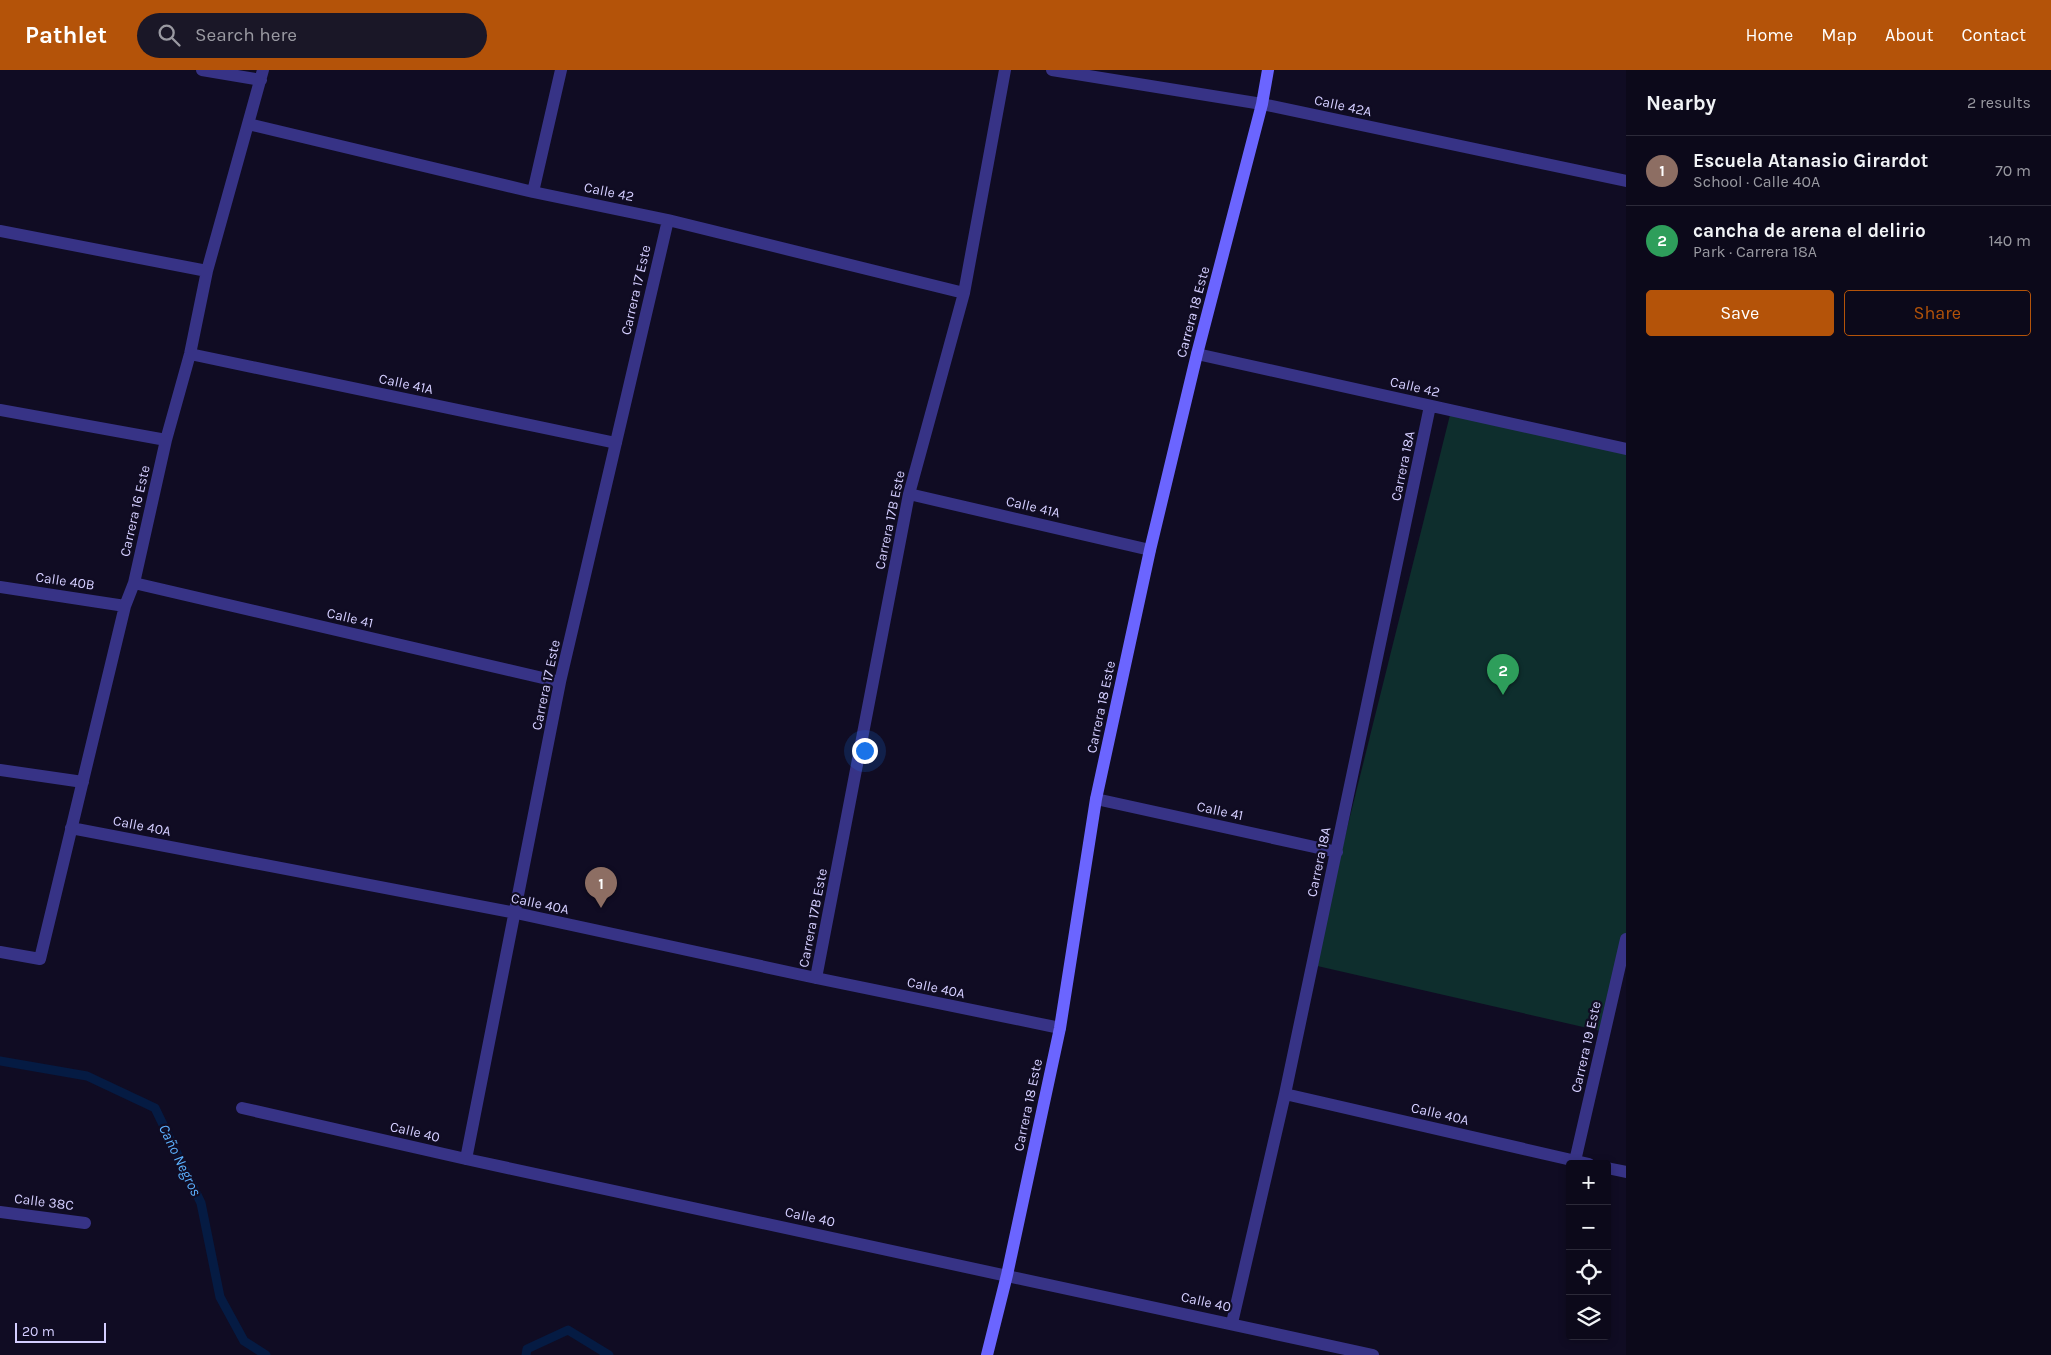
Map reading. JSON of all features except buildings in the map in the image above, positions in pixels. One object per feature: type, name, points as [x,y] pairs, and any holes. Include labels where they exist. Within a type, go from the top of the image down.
[{"type":"street","points":[[202,70],[262,75]]},
{"type":"street","points":[[533,192],[560,70]]},
{"type":"street","name":"Carrera 17B Este","points":[[816,978],[910,494],[964,293],[1005,70]]},
{"type":"street","name":"Calle 42A","points":[[1052,70],[1262,104],[1626,181]]},
{"type":"street","name":"Carrera 18 Este","points":[[987,1355],[1007,1275],[1060,1028],[1096,799],[1150,550],[1197,354],[1262,104],[1268,70]]},
{"type":"street","name":"Carrera 16 Este","points":[[0,952],[40,959],[125,606],[134,583],[166,440],[190,354],[207,272],[262,75]]},
{"type":"street","name":"Calle 42","points":[[248,124],[533,192],[668,220],[964,293]]},
{"type":"street","name":"Carrera 17 Este","points":[[466,1159],[560,682],[668,220]]},
{"type":"street","points":[[0,231],[207,272]]},
{"type":"street","name":"Calle 41A","points":[[190,354],[616,443]]},
{"type":"street","name":"Calle 42","points":[[1197,354],[1626,449]]},
{"type":"street","name":"Carrera 18A","points":[[1232,1323],[1286,1094],[1430,406]]},
{"type":"street","points":[[0,410],[166,440]]},
{"type":"street","name":"Calle 41A","points":[[910,494],[1150,550]]},
{"type":"street","name":"Calle 41","points":[[134,583],[560,682]]},
{"type":"street","name":"Calle 40B","points":[[0,587],[125,606]]},
{"type":"street","points":[[0,770],[82,782]]},
{"type":"street","name":"Calle 41","points":[[1096,799],[1337,852]]},
{"type":"street","name":"Calle 40A","points":[[71,828],[516,913],[816,978],[1060,1028]]},
{"type":"street","name":"Carrera 19 Este","points":[[1575,1160],[1626,939]]},
{"type":"street","name":"Calle 40A","points":[[1286,1094],[1571,1160]]},
{"type":"street","name":"Calle 40","points":[[242,1108],[466,1159],[1373,1355]]},
{"type":"street","points":[[1611,1169],[1626,1172]]},
{"type":"street","name":"Calle 38C","points":[[0,1212],[85,1223]]},
{"type":"green space","points":[[1451,411],[1626,449],[1626,940],[1605,1032],[1313,965]]},
{"type":"waterway","name":"Caño Negros","points":[[0,1061],[87,1076],[155,1108],[201,1203],[220,1297],[244,1341],[266,1355]]},
{"type":"waterway","name":"Caño Negros","points":[[526,1355],[527,1349],[568,1330],[609,1355]]},
{"type":"place","name":"cancha de arena el delirio","points":[[1503,695]]},
{"type":"place","name":"Escuela Atanasio Girardot","points":[[601,908]]}]
